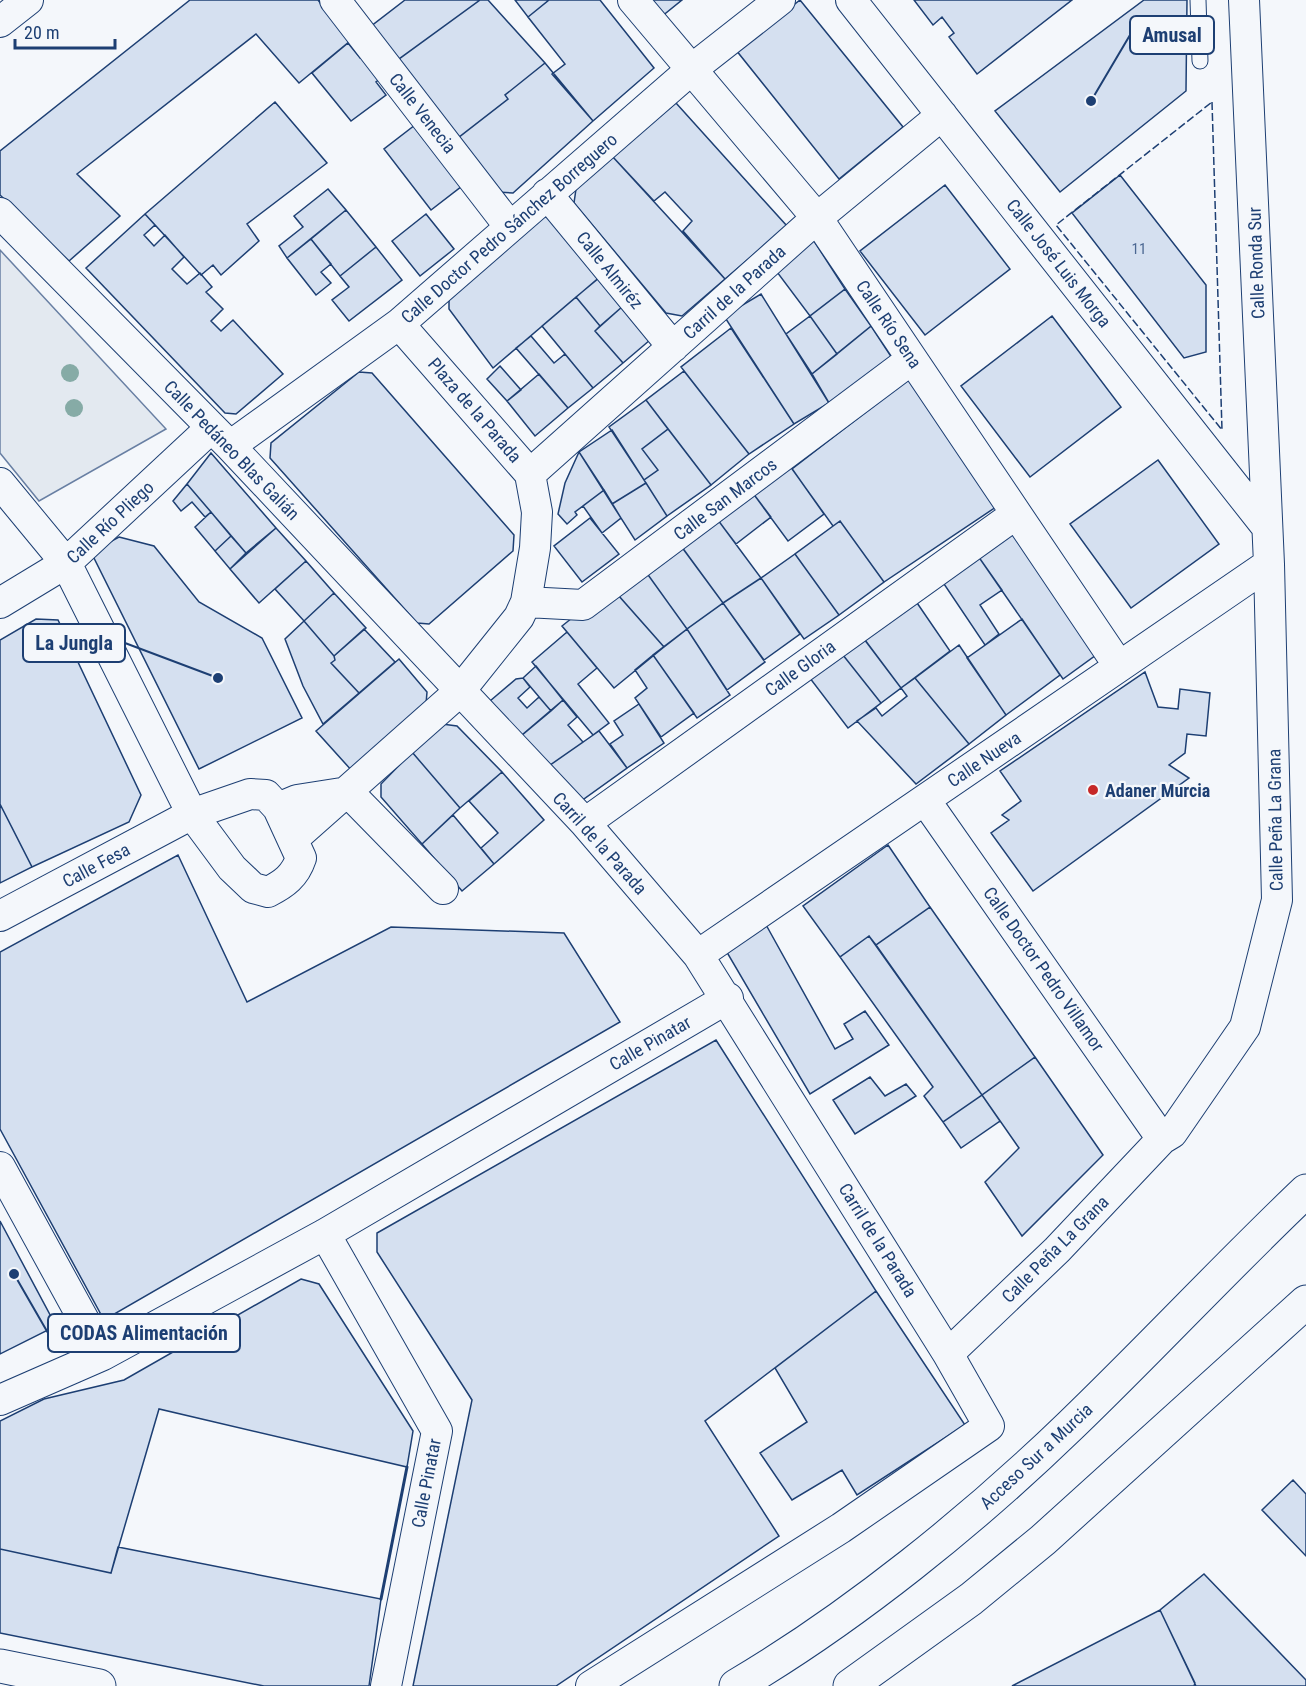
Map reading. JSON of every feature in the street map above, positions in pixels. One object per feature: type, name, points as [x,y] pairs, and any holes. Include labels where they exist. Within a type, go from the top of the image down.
[{"type":"main road","name":"Acceso Sur a Murcia","points":[[736,1686],[869,1596],[999,1492],[1071,1425],[1302,1190]]},
{"type":"main road","points":[[850,1686],[971,1599],[1043,1540],[1306,1302]]},
{"type":"main road","points":[[0,1666],[99,1686]]},
{"type":"street","points":[[0,22],[28,0]]},
{"type":"street","name":"Calle Venecia","points":[[335,0],[510,227]]},
{"type":"street","name":"Calle Río Sena","points":[[633,0],[817,218],[1119,666]]},
{"type":"street","name":"Calle Doctor Pedro Sánchez Borreguero","points":[[220,437],[399,324],[692,69],[780,0]]},
{"type":"street","name":"Calle José Luis Morga","points":[[851,0],[1266,526]]},
{"type":"street","name":"Calle Ronda Sur","points":[[1244,0],[1266,526]]},
{"type":"street","name":"Carril de la Parada","points":[[530,474],[817,218],[942,115]]},
{"type":"street","name":"Calle Almiréz","points":[[547,194],[673,347]]},
{"type":"street","name":"Calle Pedáneo Blas Galián","points":[[0,213],[220,437],[459,692]]},
{"type":"street","name":"Plaza de la Parada","points":[[293,839],[459,692],[519,617],[526,602],[535,548],[537,512],[530,474],[399,324]]},
{"type":"street","name":"Calle San Marcos","points":[[526,602],[583,605],[912,359]]},
{"type":"street","name":"Calle Río Pliego","points":[[0,603],[66,564],[220,437]]},
{"type":"street","points":[[0,483],[66,564],[192,814],[232,868],[253,888],[268,892],[285,883],[297,869],[301,858],[278,808],[297,800],[348,792],[443,889]]},
{"type":"street","name":"Calle Gloria","points":[[585,823],[1016,514]]},
{"type":"street","name":"Calle Peña La Grana","points":[[948,1354],[1057,1250],[1162,1139],[1172,1133],[1245,1026],[1277,900],[1269,564],[1266,526]]},
{"type":"street","name":"Calle Nueva","points":[[698,955],[1269,564]]},
{"type":"street","name":"Carril de la Parada","points":[[459,692],[585,823],[698,955],[728,998],[948,1354],[989,1426],[841,1528],[591,1686]]},
{"type":"street","name":"Calle Fesa","points":[[0,916],[192,814],[250,794],[266,795],[278,808]]},
{"type":"street","name":"Calle Doctor Pedro Villamor","points":[[925,800],[1162,1139]]},
{"type":"street","name":"Calle Pinatar","points":[[0,1400],[103,1355],[325,1234],[728,998]]},
{"type":"street","points":[[0,1167],[103,1355]]},
{"type":"street","name":"Calle Pinatar","points":[[325,1234],[437,1431],[386,1686]]},
{"type":"lane","points":[[1198,0],[1200,61]]},
{"type":"shaded area","points":[[0,250],[166,429],[39,501],[0,453]]},
{"type":"building","points":[[190,0],[318,0],[350,41],[299,83],[256,34],[77,174],[120,216],[69,261],[0,195],[0,151]]},
{"type":"building","points":[[405,0],[480,0],[395,62],[370,27]]},
{"type":"building","points":[[480,0],[488,0],[545,63],[505,95],[508,99],[458,138],[399,59]]},
{"type":"building","points":[[515,0],[549,0],[528,17]]},
{"type":"building","points":[[549,0],[600,0],[654,68],[593,121],[552,74],[565,64],[528,17]]},
{"type":"building","points":[[648,0],[682,0],[661,17]]},
{"type":"building","points":[[800,0],[903,127],[839,179],[736,50]]},
{"type":"building","points":[[914,0],[1072,0],[977,74],[949,37],[954,33],[942,17],[933,25]]},
{"type":"building","points":[[1144,0],[1187,0],[1186,91],[1060,192],[995,111]]},
{"type":"building","points":[[348,43],[360,58],[364,54],[381,78],[376,82],[386,95],[351,121],[312,73]]},
{"type":"building","points":[[545,63],[593,121],[513,193],[497,192],[458,138],[508,99],[505,95]]},
{"type":"building","points":[[275,102],[327,163],[247,224],[259,241],[221,275],[213,265],[201,275],[145,214]]},
{"type":"building","points":[[676,103],[787,226],[725,279],[683,231],[692,221],[665,192],[654,201],[612,156]]},
{"type":"building","points":[[415,125],[462,186],[431,210],[384,149]]},
{"type":"building","points":[[612,156],[725,279],[682,316],[666,313],[574,203],[576,189]]},
{"type":"building","points":[[1120,175],[1206,285],[1206,352],[1184,358],[1072,213]]},
{"type":"building","points":[[945,185],[1010,269],[925,335],[860,251]]},
{"type":"building","points":[[328,189],[346,210],[287,258],[279,246],[303,227],[294,216]]},
{"type":"building","points":[[346,210],[376,247],[340,276],[311,239]]},
{"type":"building","points":[[145,214],[155,225],[144,235],[154,246],[165,235],[184,257],[172,269],[187,284],[200,273],[212,287],[206,292],[223,309],[211,321],[221,331],[233,320],[283,374],[236,414],[225,413],[86,268]]},
{"type":"building","points":[[426,214],[454,249],[420,276],[392,241]]},
{"type":"building","points":[[539,217],[553,217],[602,275],[493,368],[449,309],[449,294]]},
{"type":"building","points":[[812,238],[845,289],[810,316],[774,268]]},
{"type":"building","points":[[311,239],[331,264],[321,272],[331,283],[316,295],[287,258]]},
{"type":"building","points":[[376,247],[402,280],[349,321],[332,300],[349,287],[340,276]]},
{"type":"building","points":[[599,278],[623,306],[600,326],[576,297]]},
{"type":"building","points":[[845,289],[871,326],[837,354],[810,316]]},
{"type":"building","points":[[761,294],[829,403],[794,424],[724,316]]},
{"type":"building","points":[[576,297],[600,326],[595,331],[623,363],[593,388],[542,326]]},
{"type":"building","points":[[623,306],[650,340],[623,363],[595,331]]},
{"type":"building","points":[[810,316],[837,354],[812,374],[786,334]]},
{"type":"building","points":[[1052,316],[1121,407],[1030,477],[961,386]]},
{"type":"building","points":[[871,326],[894,361],[829,403],[812,374]]},
{"type":"building","points":[[731,328],[794,424],[749,454],[681,367]]},
{"type":"building","points":[[531,336],[554,363],[565,354],[593,388],[568,408],[516,348]]},
{"type":"building","points":[[500,366],[521,390],[507,401],[487,379]]},
{"type":"building","points":[[684,371],[749,454],[711,485],[646,400]]},
{"type":"building","points":[[359,372],[372,373],[514,535],[513,551],[429,624],[417,623],[270,458],[271,443]]},
{"type":"building","points":[[539,374],[568,408],[535,436],[507,401]]},
{"type":"building","points":[[910,378],[996,507],[884,582],[840,521],[833,526],[792,469]]},
{"type":"building","points":[[646,400],[668,429],[642,449],[658,470],[644,480],[609,427]]},
{"type":"building","points":[[668,429],[711,485],[667,516],[644,480],[658,470],[642,449]]},
{"type":"building","points":[[612,430],[646,483],[612,504],[579,452]]},
{"type":"building","points":[[579,452],[604,490],[575,512],[577,515],[567,524],[558,514],[565,483]]},
{"type":"building","points":[[211,453],[276,528],[246,553],[187,484]]},
{"type":"building","points":[[1158,460],[1219,544],[1131,608],[1070,524]]},
{"type":"building","points":[[788,463],[824,514],[788,541],[752,492]]},
{"type":"building","points":[[646,483],[667,516],[635,540],[612,504]]},
{"type":"building","points":[[187,484],[211,512],[205,517],[192,502],[181,511],[173,501]]},
{"type":"building","points":[[604,490],[621,518],[602,533],[583,506]]},
{"type":"building","points":[[752,492],[771,517],[736,544],[717,519]]},
{"type":"building","points":[[211,512],[231,536],[215,551],[195,527]]},
{"type":"building","points":[[712,512],[761,578],[723,603],[676,539]]},
{"type":"building","points":[[590,518],[619,554],[582,582],[554,546]]},
{"type":"building","points":[[840,521],[884,582],[839,615],[795,554]]},
{"type":"building","points":[[276,528],[306,561],[259,603],[230,569]]},
{"type":"building","points":[[1014,533],[1096,655],[1063,679],[978,556]]},
{"type":"building","points":[[231,536],[246,553],[230,569],[215,551]]},
{"type":"building","points":[[119,537],[154,546],[199,602],[262,638],[302,718],[199,769],[91,552]]},
{"type":"building","points":[[678,542],[723,603],[687,629],[643,568]]},
{"type":"building","points":[[795,554],[839,615],[804,639],[761,578]]},
{"type":"building","points":[[978,556],[1002,590],[980,605],[999,634],[985,645],[942,581]]},
{"type":"building","points":[[306,561],[334,593],[304,621],[275,589]]},
{"type":"building","points":[[641,565],[687,629],[664,647],[611,587]]},
{"type":"building","points":[[761,578],[800,634],[764,660],[723,603]]},
{"type":"building","points":[[611,587],[664,647],[614,688],[562,626]]},
{"type":"building","points":[[334,593],[366,628],[334,656],[304,621]]},
{"type":"building","points":[[913,597],[950,651],[901,688],[859,632]]},
{"type":"building","points":[[723,603],[765,662],[727,690],[687,629]]},
{"type":"building","points":[[36,619],[58,620],[141,795],[129,822],[32,867],[0,804],[0,640]]},
{"type":"building","points":[[1022,619],[1060,675],[1006,715],[967,658]]},
{"type":"building","points":[[304,621],[334,656],[335,660],[331,663],[359,693],[323,724],[303,686],[285,639]]},
{"type":"building","points":[[364,629],[395,662],[359,693],[331,663],[335,660],[334,656]]},
{"type":"building","points":[[687,629],[730,695],[697,718],[653,655]]},
{"type":"building","points":[[567,632],[597,668],[578,684],[609,723],[593,735],[532,662]]},
{"type":"building","points":[[861,635],[901,688],[881,703],[839,650]]},
{"type":"building","points":[[959,645],[1006,715],[969,744],[915,678]]},
{"type":"building","points":[[839,650],[881,703],[848,728],[806,673]]},
{"type":"building","points":[[653,655],[694,713],[661,737],[635,698],[647,688],[635,670]]},
{"type":"building","points":[[399,659],[427,692],[426,704],[353,772],[316,731]]},
{"type":"building","points":[[536,666],[563,700],[551,711],[523,678]]},
{"type":"building","name":"Adaner Murcia","points":[[1145,672],[1158,707],[1178,709],[1180,689],[1210,693],[1206,736],[1187,734],[1185,753],[1169,765],[1189,778],[1033,891],[991,833],[1009,820],[1002,815],[1021,801],[1000,771]]},
{"type":"building","points":[[523,678],[530,687],[518,698],[527,708],[539,697],[551,711],[521,736],[490,701],[516,679]]},
{"type":"building","points":[[915,678],[969,744],[916,784],[857,721],[876,708],[882,716],[907,696],[901,688]]},
{"type":"building","points":[[563,700],[577,717],[568,725],[583,742],[543,770],[516,740]]},
{"type":"building","points":[[639,704],[664,743],[627,768],[610,744],[623,735],[614,721]]},
{"type":"building","points":[[442,724],[457,726],[502,772],[460,808],[412,752]]},
{"type":"building","points":[[599,731],[627,768],[581,801],[543,770]]},
{"type":"building","points":[[412,752],[460,808],[422,844],[381,797],[381,784]]},
{"type":"building","points":[[502,772],[544,820],[494,864],[481,848],[498,833],[469,801]]},
{"type":"building","points":[[0,804],[32,867],[0,883]]},
{"type":"building","points":[[453,815],[494,864],[462,891],[422,844]]},
{"type":"building","points":[[888,845],[930,907],[876,945],[869,936],[840,957],[803,906]]},
{"type":"building","points":[[178,855],[247,1002],[391,927],[564,933],[620,1022],[104,1320],[0,1129],[0,952]]},
{"type":"building","points":[[930,907],[1035,1057],[982,1095],[876,945]]},
{"type":"building","points":[[765,923],[835,1049],[853,1039],[844,1024],[865,1011],[889,1045],[810,1094],[725,949]]},
{"type":"building","points":[[869,936],[982,1095],[943,1122],[924,1096],[933,1087],[840,957]]},
{"type":"building","points":[[716,1040],[876,1291],[705,1421],[779,1536],[556,1686],[413,1686],[472,1400],[377,1252],[377,1233]]},
{"type":"building","points":[[1035,1057],[1103,1155],[1022,1236],[985,1182],[1019,1148],[982,1095]]},
{"type":"building","points":[[870,1077],[885,1096],[906,1084],[916,1096],[855,1134],[833,1100]]},
{"type":"building","points":[[982,1095],[1000,1121],[961,1148],[943,1122]]},
{"type":"building","points":[[0,1221],[56,1326],[0,1354]]},
{"type":"building","points":[[301,1279],[319,1284],[413,1431],[407,1467],[159,1409],[111,1573],[0,1549],[0,1421],[44,1399],[124,1380]]},
{"type":"building","points":[[876,1291],[965,1425],[857,1495],[842,1470],[792,1500],[760,1453],[807,1422],[775,1368]]},
{"type":"building","points":[[1293,1480],[1306,1494],[1306,1556],[1262,1510]]},
{"type":"building","points":[[118,1547],[381,1599],[369,1686],[264,1686],[0,1633],[0,1549],[111,1573]]},
{"type":"building","points":[[1204,1574],[1306,1680],[1306,1686],[1196,1686],[1160,1610]]},
{"type":"building","points":[[1160,1610],[1195,1683],[1194,1686],[1012,1686]]},
{"type":"fence","points":[[1212,102],[1222,430],[1056,225],[1212,102]]},
{"type":"wall","points":[[381,1599],[407,1467]]},
{"type":"place","name":"Amusal","points":[[1091,101]]},
{"type":"place","name":"La Jungla","points":[[218,678]]},
{"type":"place","name":"Adaner Murcia","points":[[1093,790]]},
{"type":"place","name":"CODAS Alimentación","points":[[14,1274]]}]
